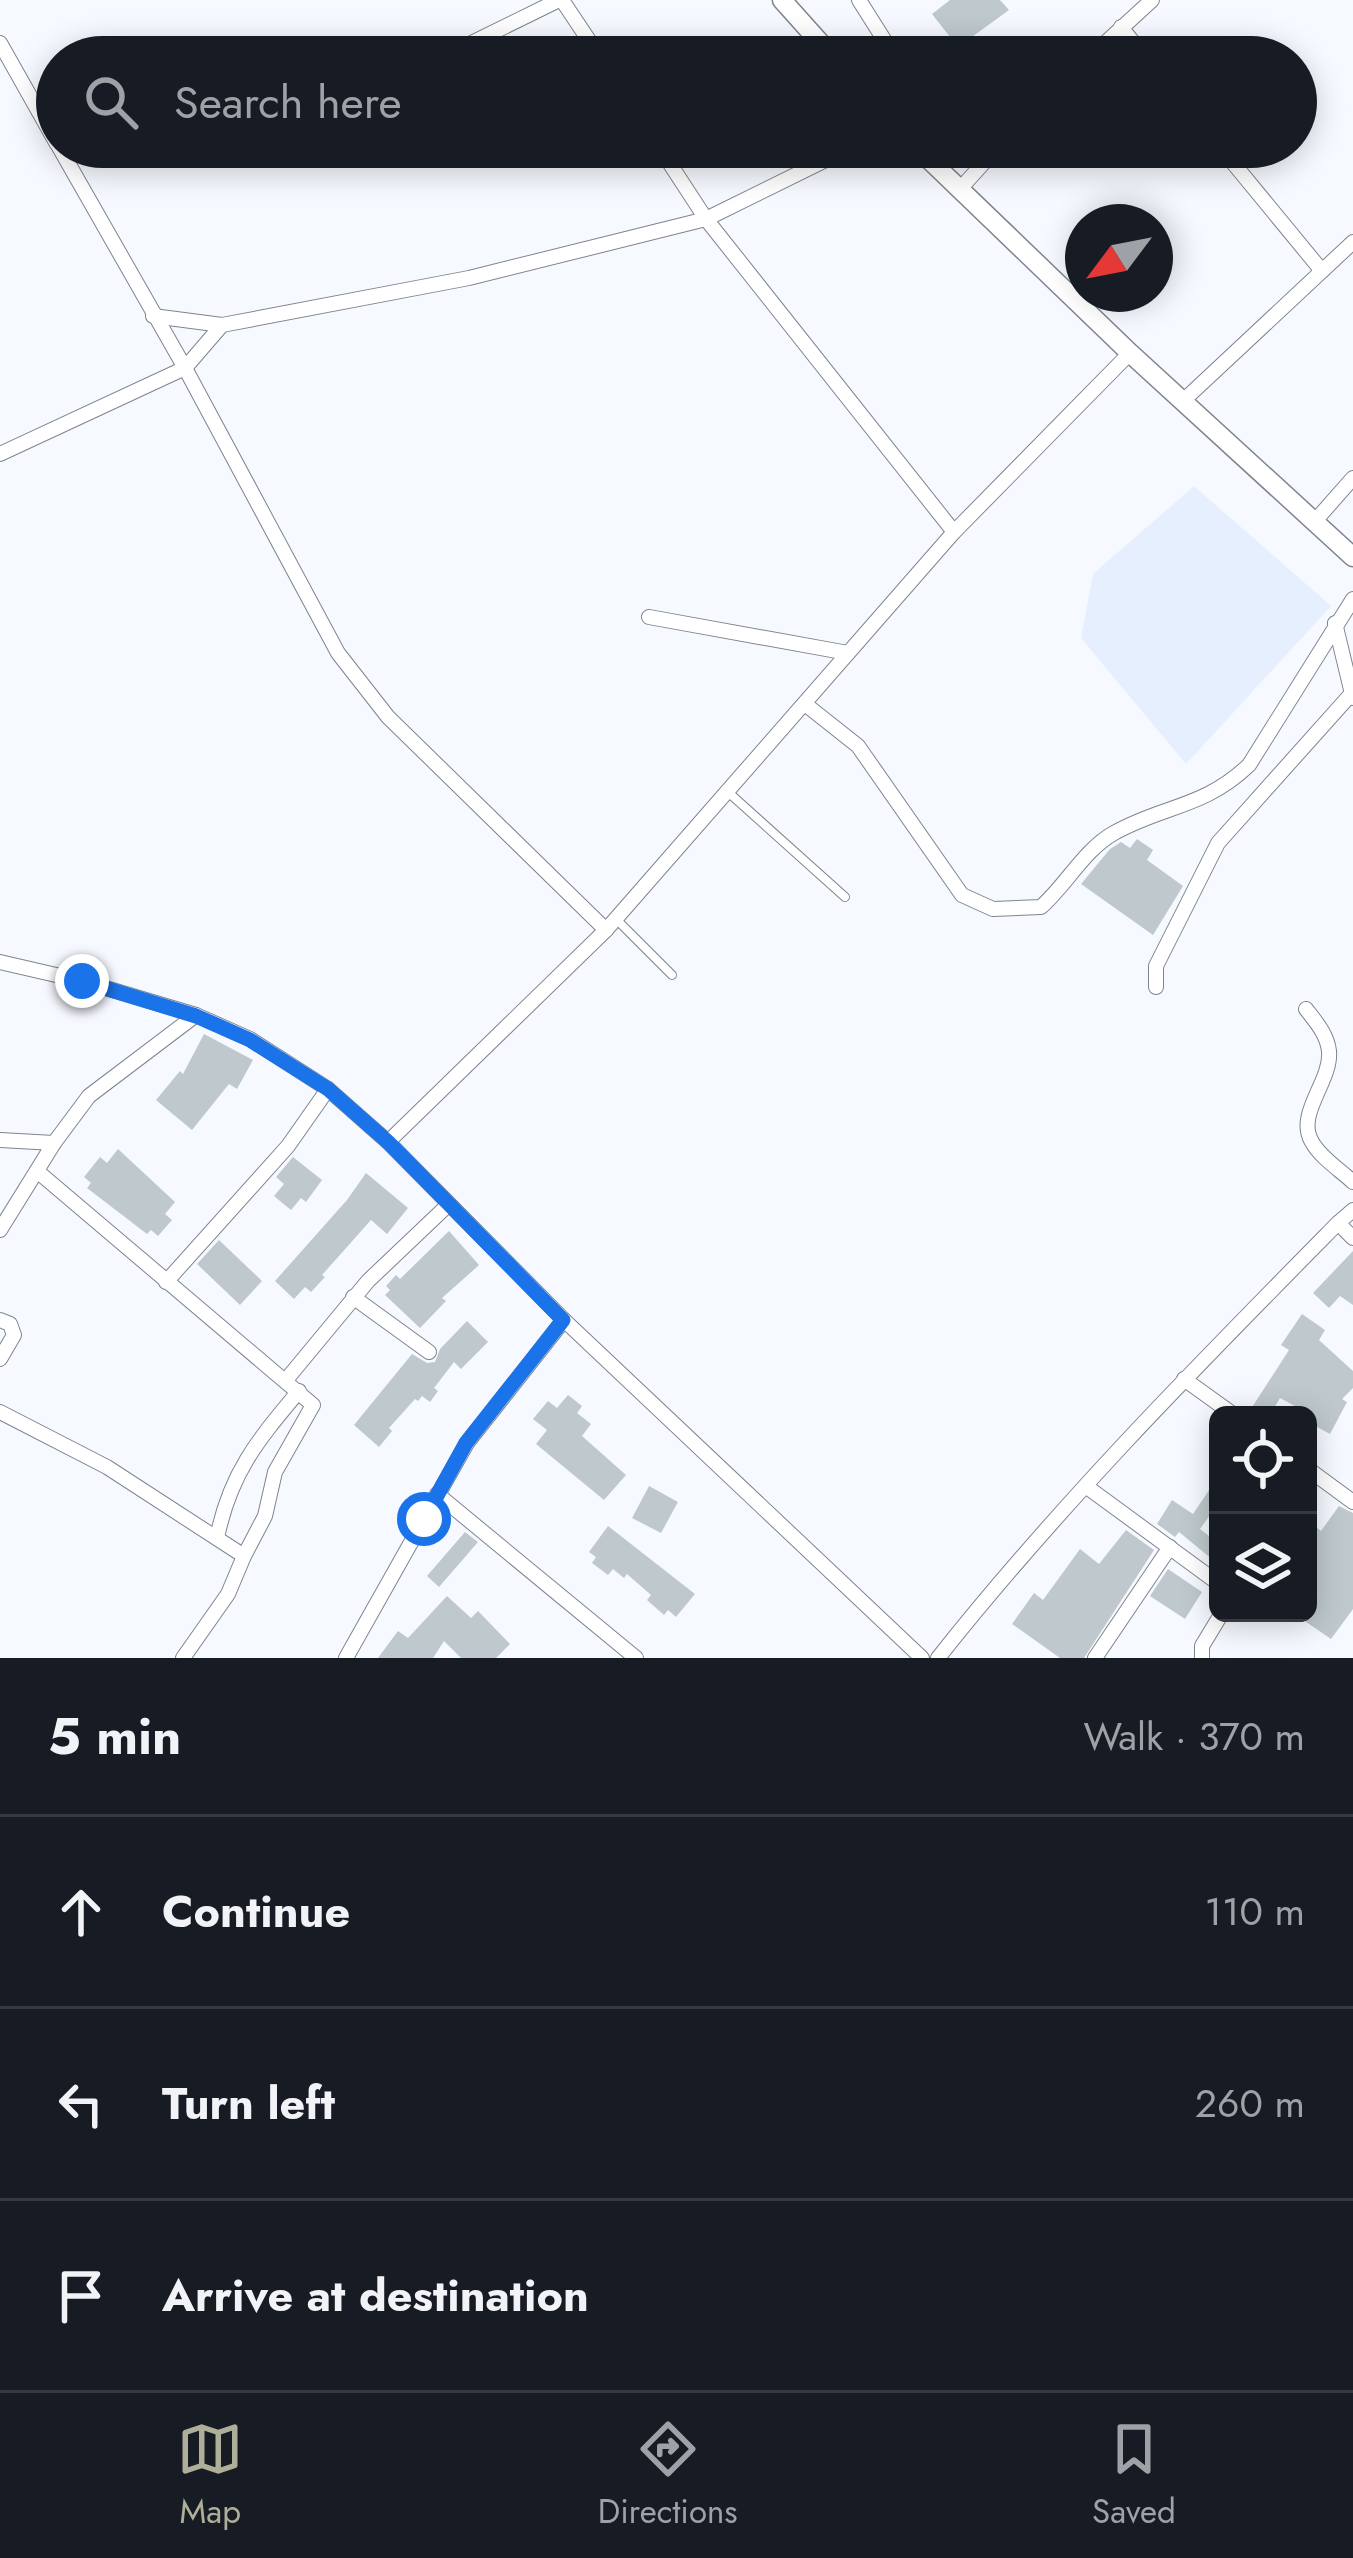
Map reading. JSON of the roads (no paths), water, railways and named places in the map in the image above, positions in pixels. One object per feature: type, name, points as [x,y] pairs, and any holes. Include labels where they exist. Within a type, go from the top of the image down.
[{"type":"main road","points":[[782,0],[814,36]]},
{"type":"main road","points":[[938,168],[1130,353],[1353,557]]},
{"type":"street","points":[[486,36],[561,0],[586,36]]},
{"type":"street","points":[[859,0],[882,36]]},
{"type":"street","points":[[1111,36],[1141,3]]},
{"type":"street","points":[[1120,27],[1128,36]]},
{"type":"street","points":[[0,43],[7,69],[36,113]]},
{"type":"street","points":[[70,168],[185,368],[338,653],[388,718],[611,924]]},
{"type":"street","points":[[673,168],[706,219],[953,532]]},
{"type":"street","points":[[153,316],[222,325],[469,278],[706,219],[809,168]]},
{"type":"street","points":[[960,189],[978,168]]},
{"type":"street","points":[[1237,168],[1322,271]]},
{"type":"street","points":[[1184,400],[1353,242]]},
{"type":"street","points":[[0,454],[185,368],[222,325]]},
{"type":"street","points":[[388,1142],[611,924],[953,532],[1130,353]]},
{"type":"street","points":[[1315,521],[1353,478]]},
{"type":"street","points":[[805,704],[858,746],[962,895],[993,909],[1041,907],[1116,831],[1196,802],[1229,784],[1262,745],[1353,598]]},
{"type":"street","points":[[649,617],[848,653]]},
{"type":"street","points":[[1156,987],[1156,966],[1218,843],[1352,696],[1335,623]]},
{"type":"street","points":[[0,962],[196,1016],[250,1040],[328,1089],[388,1142],[563,1320],[922,1658]]},
{"type":"street","points":[[1306,1009],[1324,1034],[1329,1052],[1328,1072],[1307,1122],[1308,1134],[1312,1144],[1353,1182]]},
{"type":"street","points":[[0,1229],[89,1096],[196,1016]]},
{"type":"street","points":[[166,1282],[288,1146],[328,1089]]},
{"type":"street","points":[[0,1140],[54,1143]]},
{"type":"street","points":[[37,1171],[313,1405],[275,1472],[265,1516],[228,1594],[183,1658]]},
{"type":"street","points":[[286,1380],[353,1297],[448,1205]]},
{"type":"street","points":[[938,1658],[989,1594],[1184,1379],[1353,1210]]},
{"type":"street","points":[[1338,1223],[1353,1238]]},
{"type":"street","points":[[353,1297],[429,1352]]},
{"type":"street","points":[[0,1320],[10,1324],[14,1335],[0,1359]]},
{"type":"street","points":[[346,1658],[466,1443],[563,1320]]},
{"type":"street","points":[[1184,1379],[1222,1406]]},
{"type":"street","points":[[217,1538],[224,1504],[247,1454],[299,1391]]},
{"type":"street","points":[[0,1412],[106,1467],[244,1556]]},
{"type":"street","points":[[1317,1476],[1353,1502]]},
{"type":"street","points":[[1087,1487],[1209,1576]]},
{"type":"street","points":[[437,1494],[636,1658]]},
{"type":"street","points":[[1095,1658],[1169,1547]]},
{"type":"street","points":[[1202,1658],[1202,1646],[1217,1622]]},
{"type":"lane","points":[[728,792],[845,897]]},
{"type":"lane","points":[[611,924],[672,975]]}]
